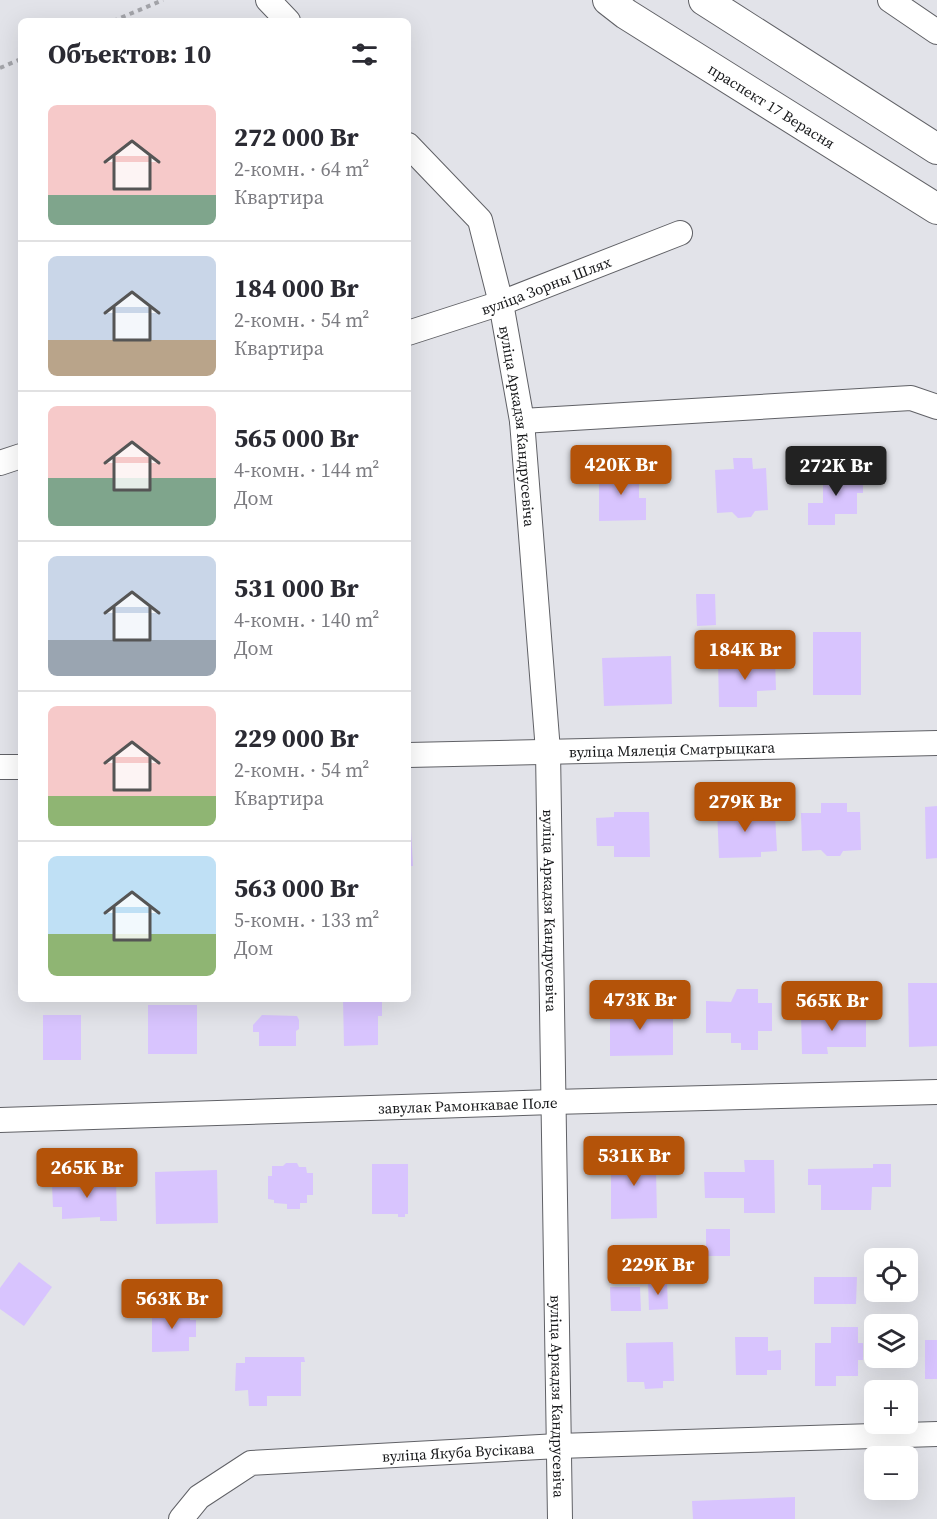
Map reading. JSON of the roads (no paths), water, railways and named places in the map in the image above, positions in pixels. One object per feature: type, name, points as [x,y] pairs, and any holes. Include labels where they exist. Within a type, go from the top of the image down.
[{"type":"main road","name":"праспект 17 Верасня","points":[[608,0],[626,14],[937,209]]},
{"type":"main road","points":[[704,0],[937,149]]},
{"type":"street","points":[[268,0],[285,18]]},
{"type":"street","points":[[890,0],[937,33]]},
{"type":"street","name":"вуліца Аркадзя Кандрусевіча","points":[[411,148],[480,220],[501,303],[522,421],[548,751],[560,1519]]},
{"type":"street","name":"вуліца Зорны Шлях","points":[[411,332],[501,303],[680,233]]},
{"type":"street","points":[[522,421],[911,398],[937,407]]},
{"type":"street","points":[[0,463],[18,457]]},
{"type":"street","name":"вуліца Мялеція Сматрыцкага","points":[[411,755],[937,743]]},
{"type":"street","points":[[0,768],[18,767]]},
{"type":"street","name":"завулак Рамонкавае Поле","points":[[0,1120],[937,1092]]},
{"type":"street","name":"вуліца Якуба Вусікава","points":[[181,1519],[199,1497],[251,1463],[558,1446],[937,1434]]}]
